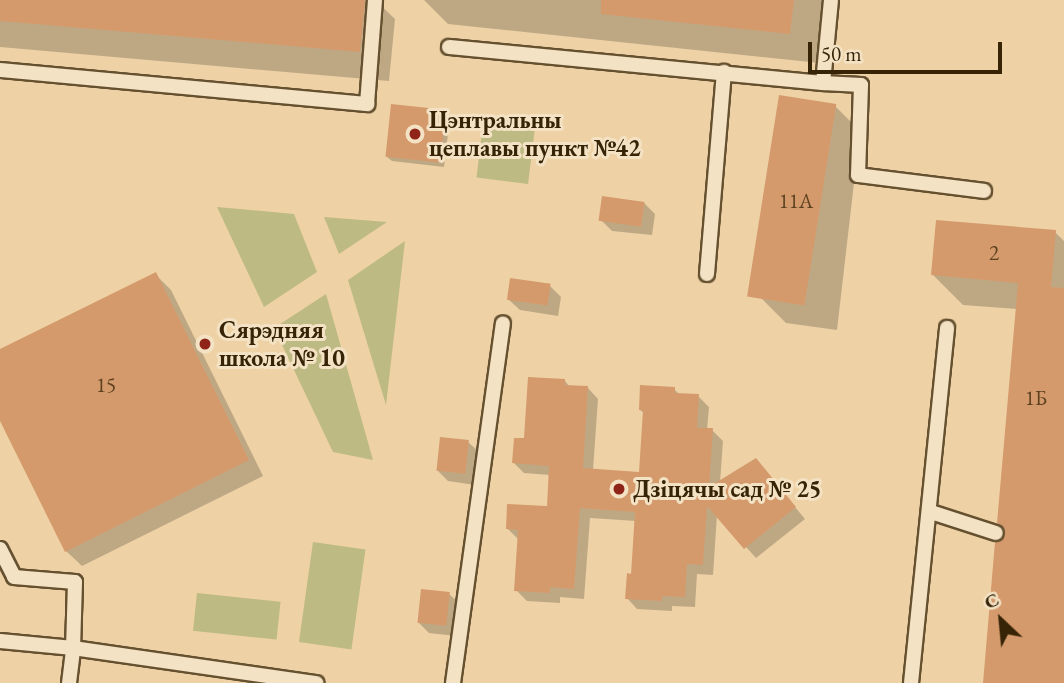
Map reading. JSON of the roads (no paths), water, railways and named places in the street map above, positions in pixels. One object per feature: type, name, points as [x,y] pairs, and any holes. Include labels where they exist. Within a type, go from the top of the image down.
[{"type":"lane","points":[[0,69],[367,104],[375,0]]},
{"type":"lane","points":[[823,83],[831,0]]},
{"type":"lane","points":[[449,47],[861,85],[858,175],[984,191]]},
{"type":"lane","points":[[707,274],[724,72]]},
{"type":"lane","points":[[453,683],[503,323]]},
{"type":"lane","points":[[911,683],[947,328]]},
{"type":"lane","points":[[930,512],[996,533]]},
{"type":"lane","points":[[0,549],[13,577],[75,582],[69,683]]},
{"type":"lane","points":[[0,641],[73,648],[317,683]]},
{"type":"place","name":"Цэнтральны цеплавы пункт №42","points":[[415,134]]},
{"type":"place","name":"Сярэдняя школа № 10","points":[[205,344]]},
{"type":"place","name":"Дзіцячы сад № 25","points":[[619,489]]}]
